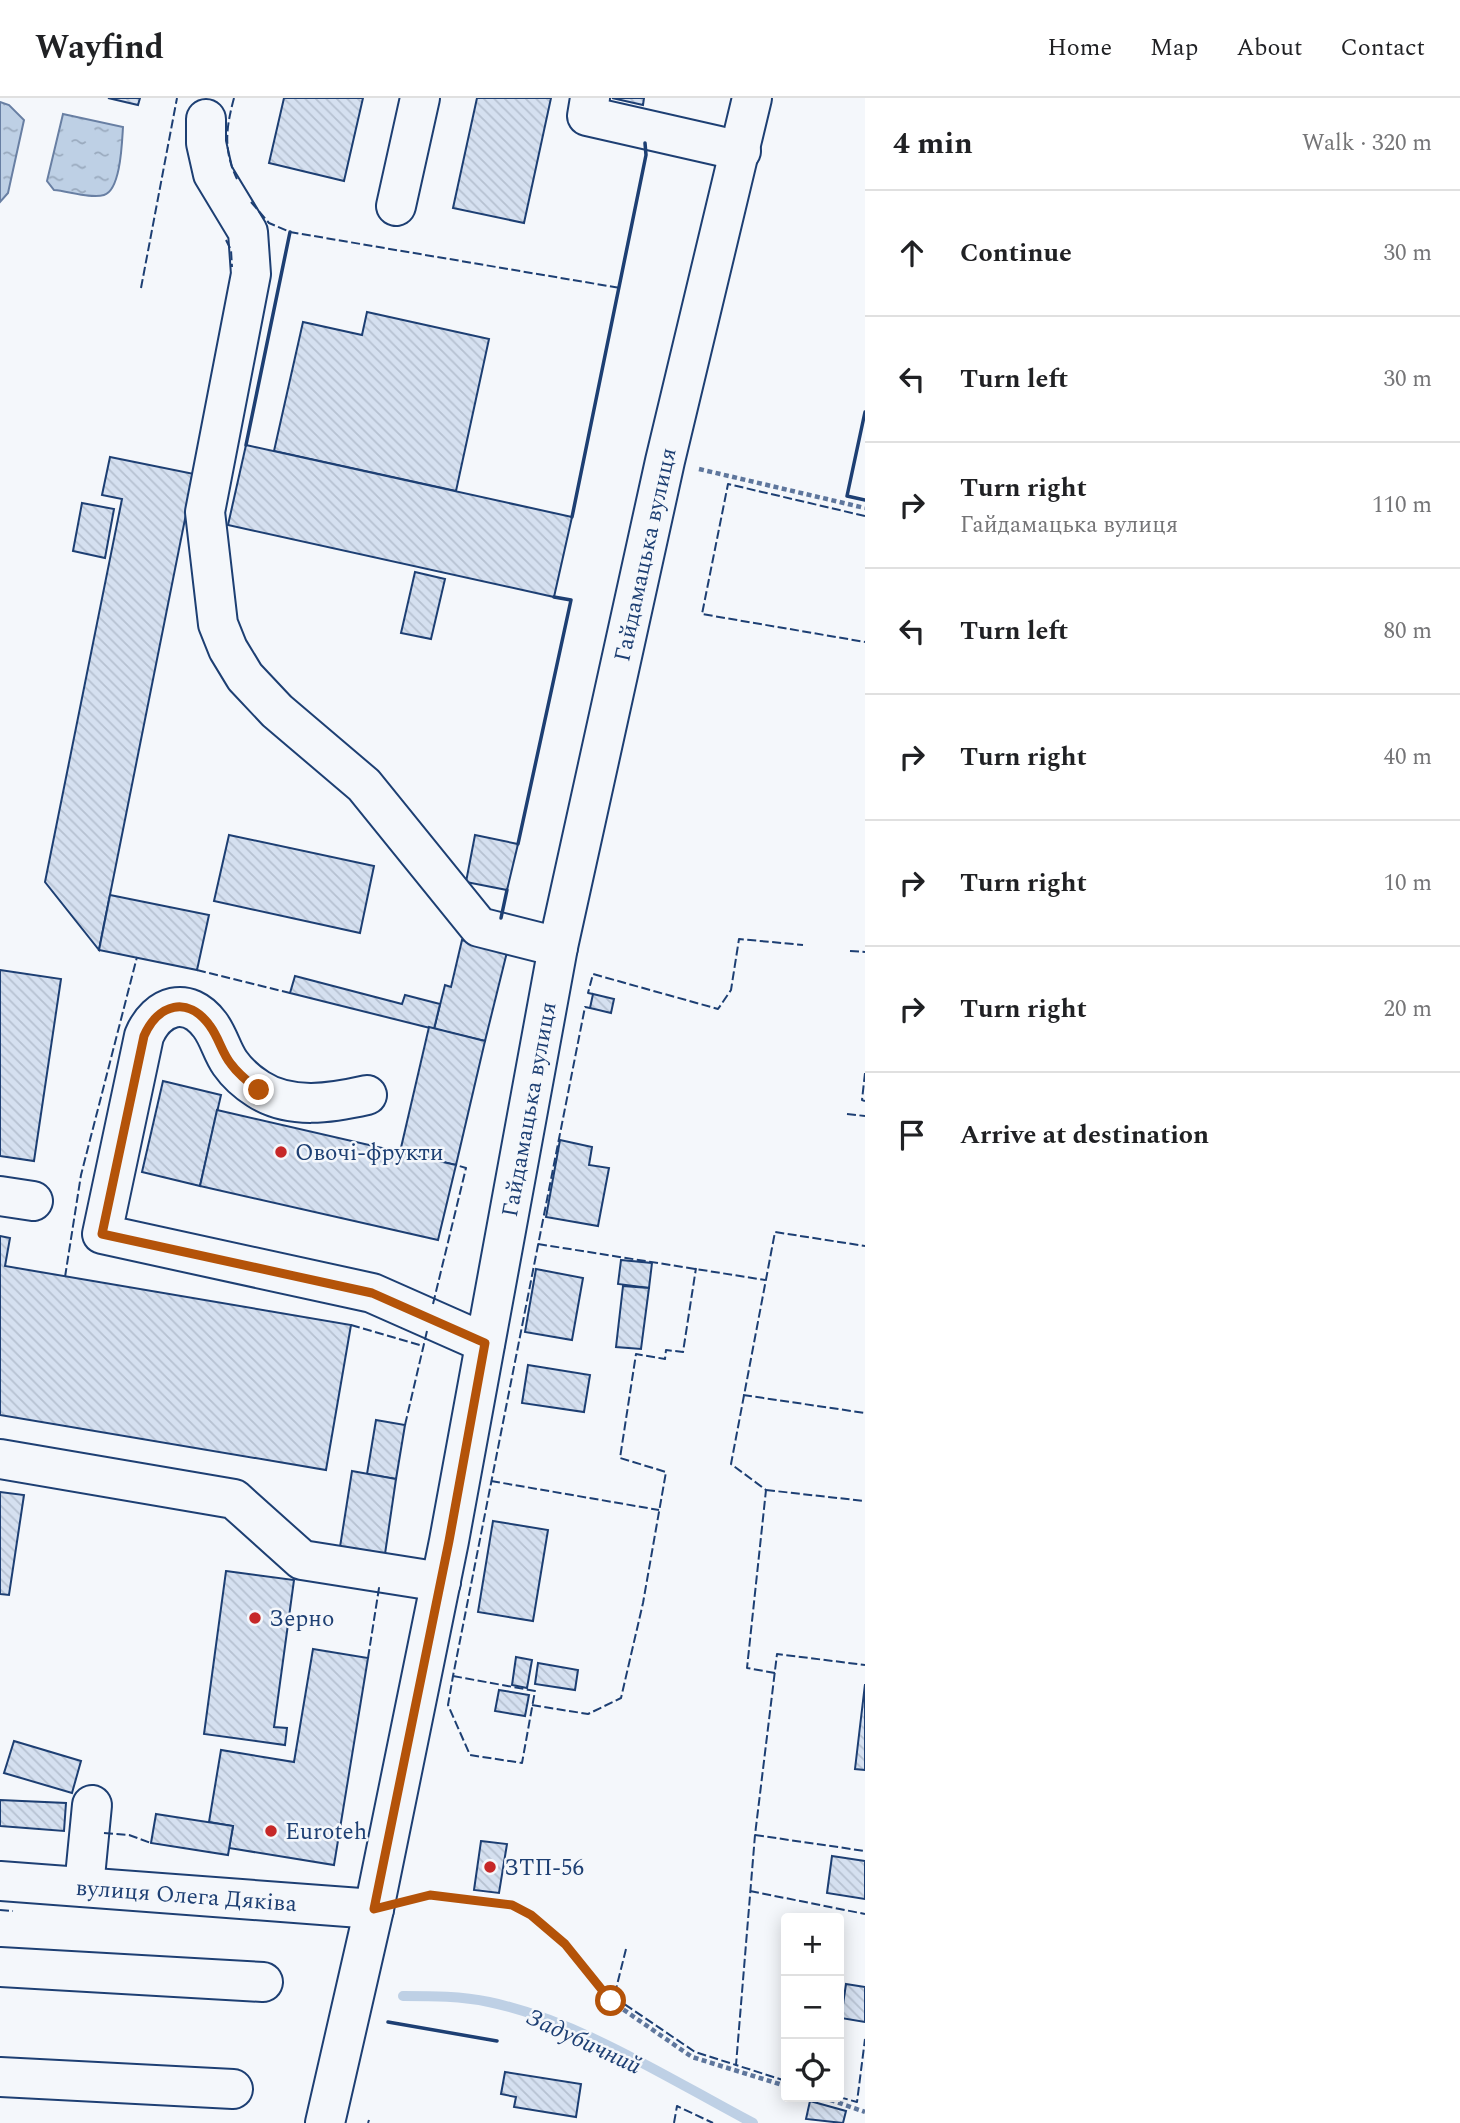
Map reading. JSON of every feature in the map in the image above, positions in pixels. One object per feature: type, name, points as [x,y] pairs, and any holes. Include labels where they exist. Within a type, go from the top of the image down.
[{"type":"street","points":[[396,206],[420,98]]},
{"type":"street","points":[[590,98],[587,116],[741,151]]},
{"type":"street","name":"Гайдамацька вулиця","points":[[325,2123],[374,1909],[441,1582],[558,947],[665,461],[752,98]]},
{"type":"street","points":[[206,119],[206,143],[213,174],[248,232],[251,253],[251,274],[205,512],[218,624],[228,649],[245,677],[277,711],[364,785],[479,928],[558,947]]},
{"type":"street","points":[[367,1095],[335,1102],[280,1099],[259,1090],[242,1077],[229,1062],[209,1024],[195,1012],[176,1007],[163,1009],[151,1020],[144,1036],[102,1234],[372,1293],[485,1343]]},
{"type":"street","points":[[0,1460],[234,1499],[302,1560],[441,1582]]},
{"type":"street","points":[[84,1887],[92,1805]]},
{"type":"street","name":"вулиця Олега Дяківа","points":[[0,1881],[374,1909]]},
{"type":"street","points":[[0,1966],[263,1982]]},
{"type":"street","points":[[0,2077],[233,2089]]},
{"type":"path","points":[[665,461],[865,508]]},
{"type":"path","points":[[374,1909],[430,1895],[512,1905],[531,1915],[565,1944],[611,2001],[692,2057],[781,2084]]},
{"type":"path","points":[[836,2102],[865,2112]]},
{"type":"water","points":[[0,102],[9,105],[24,120],[8,193],[0,202]]},
{"type":"water","points":[[63,114],[123,127],[117,175],[110,191],[104,195],[54,190],[47,181]]},
{"type":"building","points":[[108,98],[140,98],[138,105]]},
{"type":"building","points":[[284,98],[363,98],[344,181],[269,163]]},
{"type":"building","points":[[477,98],[551,98],[524,223],[453,208]]},
{"type":"building","points":[[612,98],[644,98],[643,105]]},
{"type":"building","points":[[367,312],[489,339],[456,491],[274,451],[303,322],[362,335]]},
{"type":"building","points":[[246,445],[572,517],[554,597],[228,525]]},
{"type":"building","points":[[110,457],[194,474],[99,950],[45,882],[122,499],[102,495]]},
{"type":"building","points":[[82,503],[114,509],[105,558],[73,551]]},
{"type":"building","points":[[415,572],[445,579],[431,639],[401,633]]},
{"type":"building","points":[[229,835],[374,866],[360,933],[214,901]]},
{"type":"building","points":[[475,835],[518,844],[507,890],[466,882]]},
{"type":"building","points":[[110,895],[209,915],[197,970],[99,950]]},
{"type":"building","points":[[462,940],[507,952],[485,1041],[434,1029],[445,985],[451,987]]},
{"type":"building","points":[[0,970],[61,979],[34,1161],[0,1156]]},
{"type":"building","points":[[295,976],[402,1004],[405,995],[440,1004],[434,1029],[290,993]]},
{"type":"building","points":[[593,994],[614,999],[611,1013],[590,1008]]},
{"type":"building","points":[[429,1027],[485,1041],[456,1165],[400,1152]]},
{"type":"building","points":[[163,1081],[221,1095],[200,1186],[142,1172]]},
{"type":"building","points":[[217,1110],[456,1165],[438,1240],[200,1186]]},
{"type":"building","points":[[560,1140],[592,1147],[589,1165],[609,1168],[598,1226],[546,1217]]},
{"type":"building","points":[[0,1236],[10,1238],[5,1266],[351,1325],[326,1470],[0,1415]]},
{"type":"building","points":[[621,1260],[652,1263],[649,1288],[618,1284]]},
{"type":"building","points":[[536,1269],[583,1278],[572,1340],[525,1332]]},
{"type":"building","points":[[623,1286],[649,1288],[641,1349],[616,1347]]},
{"type":"building","points":[[528,1365],[590,1375],[584,1412],[522,1403]]},
{"type":"building","points":[[376,1420],[405,1425],[396,1479],[367,1474]]},
{"type":"building","points":[[352,1471],[396,1479],[385,1554],[340,1547]]},
{"type":"building","points":[[0,1492],[24,1495],[9,1595],[0,1594]]},
{"type":"building","points":[[493,1521],[548,1530],[533,1621],[478,1612]]},
{"type":"building","points":[[226,1571],[294,1580],[274,1727],[287,1728],[285,1745],[204,1734]]},
{"type":"building","points":[[313,1649],[368,1658],[334,1865],[229,1848],[233,1826],[209,1822],[221,1750],[294,1762]]},
{"type":"building","points":[[516,1657],[532,1660],[527,1688],[512,1685]]},
{"type":"building","points":[[538,1663],[578,1670],[575,1690],[535,1684]]},
{"type":"building","points":[[865,1684],[865,1770],[855,1769]]},
{"type":"building","points":[[499,1690],[529,1695],[525,1716],[495,1711]]},
{"type":"building","points":[[14,1741],[81,1761],[72,1793],[4,1773]]},
{"type":"building","points":[[0,1800],[66,1803],[64,1831],[0,1826]]},
{"type":"building","points":[[156,1814],[233,1826],[228,1855],[151,1843]]},
{"type":"building","name":"ЗТП-56","points":[[481,1841],[507,1844],[499,1893],[474,1890]]},
{"type":"building","points":[[832,1856],[865,1861],[865,1899],[827,1893]]},
{"type":"building","points":[[846,1984],[865,1987],[865,2022],[844,2018]]},
{"type":"building","points":[[505,2072],[581,2084],[576,2117],[514,2107],[516,2097],[501,2094]]},
{"type":"building","points":[[810,2102],[846,2111],[843,2123],[806,2119]]},
{"type":"waterway","name":"Задубичний","points":[[403,1996],[478,2000],[557,2023],[591,2037],[753,2123]]},
{"type":"fence","points":[[141,288],[177,98]]},
{"type":"fence","points":[[234,98],[227,139],[237,179]]},
{"type":"fence","points":[[251,202],[269,223],[290,232],[620,288]]},
{"type":"fence","points":[[226,240],[231,250],[232,267]]},
{"type":"fence","points":[[865,516],[728,484],[702,614],[865,642]]},
{"type":"fence","points":[[593,994],[588,993],[593,974],[718,1009],[731,990],[739,939],[803,945]]},
{"type":"fence","points":[[850,951],[865,952]]},
{"type":"fence","points":[[65,1277],[81,1175],[137,957]]},
{"type":"fence","points":[[197,970],[290,993]]},
{"type":"fence","points":[[453,1676],[535,1691],[522,1763],[470,1755],[448,1705],[453,1676],[585,1007],[590,1008]]},
{"type":"fence","points":[[865,1073],[862,1100],[865,1101]]},
{"type":"fence","points":[[847,1114],[865,1116]]},
{"type":"fence","points":[[433,1304],[466,1168],[456,1165]]},
{"type":"fence","points":[[775,1673],[747,1668],[766,1490],[731,1464],[775,1232],[865,1246]]},
{"type":"fence","points":[[538,1244],[765,1280]]},
{"type":"fence","points":[[532,1705],[588,1714],[621,1698],[643,1603],[666,1472],[620,1458],[636,1354],[665,1359],[666,1350],[683,1352],[696,1268]]},
{"type":"fence","points":[[351,1325],[423,1346]]},
{"type":"fence","points":[[405,1425],[427,1331]]},
{"type":"fence","points":[[743,1395],[865,1413]]},
{"type":"fence","points":[[491,1481],[659,1510]]},
{"type":"fence","points":[[766,1490],[865,1501]]},
{"type":"fence","points":[[368,1658],[379,1588],[376,1588]]},
{"type":"fence","points":[[781,2079],[736,2065],[755,1835],[777,1654],[865,1665]]},
{"type":"fence","points":[[104,1833],[129,1835],[151,1843]]},
{"type":"fence","points":[[755,1835],[865,1851]]},
{"type":"fence","points":[[750,1891],[865,1914]]},
{"type":"fence","points":[[0,1910],[13,1911]]},
{"type":"fence","points":[[626,1949],[614,1997],[695,2052],[736,2065]]},
{"type":"fence","points":[[844,2098],[857,2102],[865,2039]]},
{"type":"fence","points":[[674,2123],[677,2106],[713,2123]]},
{"type":"wall","points":[[572,517],[646,155],[645,143]]},
{"type":"wall","points":[[246,445],[290,232]]},
{"type":"wall","points":[[865,412],[847,496],[865,500]]},
{"type":"wall","points":[[518,844],[571,600],[554,597]]},
{"type":"wall","points":[[501,918],[507,890]]},
{"type":"wall","points":[[388,2022],[497,2041]]},
{"type":"place","name":"Овочі-фрукти","points":[[281,1152]]},
{"type":"place","name":"Зерно","points":[[255,1618]]},
{"type":"place","name":"Euroteh","points":[[271,1831]]},
{"type":"place","name":"ЗТП-56","points":[[490,1867]]},
{"type":"route","points":[[259,1090],[229,1062],[209,1024],[195,1012],[176,1007],[163,1009],[151,1020],[144,1036],[102,1234],[372,1293],[485,1343],[449,1541],[374,1909],[430,1895],[512,1905],[531,1915],[565,1944],[611,2001]]}]
